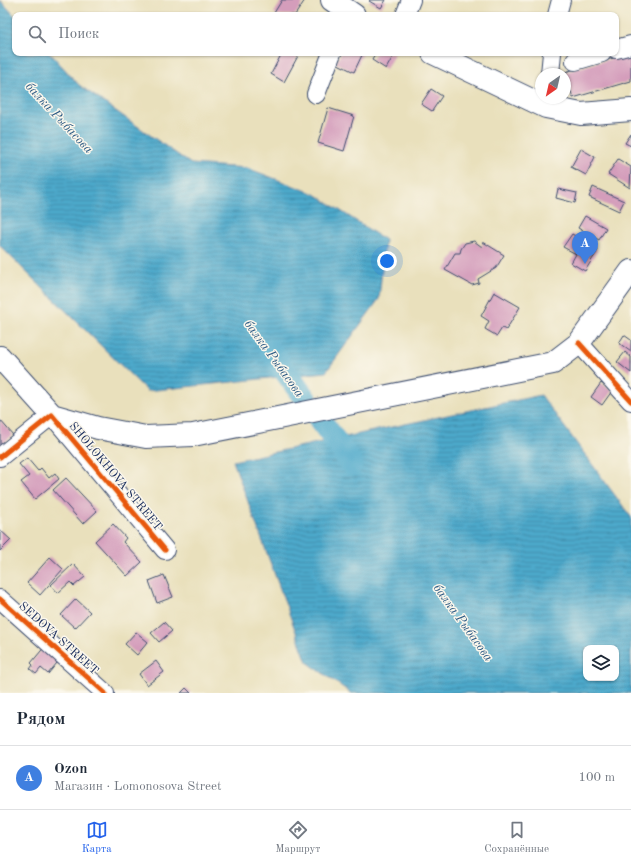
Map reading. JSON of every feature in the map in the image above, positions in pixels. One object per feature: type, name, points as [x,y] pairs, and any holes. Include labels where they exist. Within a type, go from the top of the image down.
[{"type":"main road","points":[[440,56],[535,97]]},
{"type":"main road","points":[[552,104],[581,114],[631,110]]},
{"type":"main road","points":[[52,415],[98,428],[146,437],[193,435],[553,363],[579,343],[631,271]]},
{"type":"main road","name":"SHOLOKHOVA STREET","points":[[0,357],[52,415]]},
{"type":"street","points":[[406,12],[411,0]]},
{"type":"street","points":[[558,12],[560,0]]},
{"type":"street","points":[[619,48],[631,45]]},
{"type":"street","points":[[316,94],[331,56]]},
{"type":"street","points":[[551,68],[552,56]]},
{"type":"street","points":[[574,61],[592,56]]},
{"type":"street","points":[[579,343],[631,401]]},
{"type":"street","points":[[0,457],[52,415]]},
{"type":"street","name":"SHOLOKHOVA STREET","points":[[52,415],[165,550]]},
{"type":"street","name":"SEDOVA STREET","points":[[0,599],[105,693]]},
{"type":"water","points":[[0,0],[12,13],[12,56],[53,56],[79,85],[191,164],[247,168],[315,194],[385,240],[379,299],[326,372],[147,391],[0,246]]},
{"type":"water","points":[[541,395],[631,517],[631,693],[351,693],[307,662],[233,461]]},
{"type":"building","points":[[282,0],[305,0],[297,12],[275,12]]},
{"type":"building","points":[[386,0],[381,8],[369,1]]},
{"type":"building","points":[[631,53],[631,81],[573,98],[571,92],[571,70]]},
{"type":"building","points":[[280,56],[298,56],[284,82],[271,74]]},
{"type":"building","points":[[340,56],[362,56],[354,72],[336,63]]},
{"type":"building","points":[[374,56],[393,56],[386,69],[372,60]]},
{"type":"building","points":[[431,89],[442,96],[432,111],[421,104]]},
{"type":"building","points":[[328,108],[354,116],[344,151],[318,143]]},
{"type":"building","points":[[631,134],[631,146],[625,143]]},
{"type":"building","points":[[581,149],[595,157],[586,175],[571,167]]},
{"type":"building","points":[[618,159],[631,167],[630,188],[608,174]]},
{"type":"building","points":[[593,187],[624,201],[619,211],[589,197]]},
{"type":"building","points":[[558,189],[577,193],[575,203],[556,198]]},
{"type":"building","points":[[585,216],[606,228],[599,240],[578,228]]},
{"type":"building","points":[[572,234],[598,250],[585,271],[571,263],[576,254],[563,247]]},
{"type":"building","points":[[474,241],[482,247],[483,242],[504,255],[496,268],[478,279],[479,283],[472,285],[445,270],[455,253],[460,253],[465,243]]},
{"type":"building","points":[[494,292],[520,307],[506,330],[502,328],[497,336],[485,329],[489,321],[481,316]]},
{"type":"building","points":[[624,335],[631,340],[631,352],[619,343]]},
{"type":"building","points":[[625,352],[631,357],[631,373],[617,362]]},
{"type":"building","points":[[601,383],[612,391],[602,405],[591,397]]},
{"type":"building","points":[[0,420],[13,435],[0,446]]},
{"type":"building","points":[[27,458],[38,471],[41,468],[49,478],[55,473],[59,479],[35,499],[21,482],[29,476],[19,464]]},
{"type":"building","points":[[66,478],[97,511],[83,524],[53,490]]},
{"type":"building","points":[[113,524],[126,538],[123,542],[142,562],[127,576],[95,541]]},
{"type":"building","points":[[0,530],[11,540],[0,551]]},
{"type":"building","points":[[50,557],[63,569],[40,595],[27,583]]},
{"type":"building","points":[[73,564],[85,577],[74,586],[70,582],[58,593],[51,585]]},
{"type":"building","points":[[164,575],[173,597],[157,603],[149,581]]},
{"type":"building","points":[[76,599],[90,612],[75,628],[61,615]]},
{"type":"building","points":[[164,622],[172,631],[159,642],[151,633]]},
{"type":"building","points":[[136,632],[148,642],[137,655],[125,644]]},
{"type":"building","points":[[46,645],[61,658],[48,674],[41,668],[36,674],[30,669],[33,665],[31,663]]},
{"type":"building","points":[[156,661],[164,672],[147,685],[139,674]]},
{"type":"building","points":[[186,688],[191,693],[181,693]]},
{"type":"waterway","name":"балка Рыбасова","points":[[270,350],[352,464]]},
{"type":"cycle path","points":[[579,343],[631,401]]},
{"type":"cycle path","points":[[0,457],[52,415],[165,550]]},
{"type":"cycle path","points":[[0,599],[105,693]]},
{"type":"place","name":"Ozon","points":[[585,264]]}]
